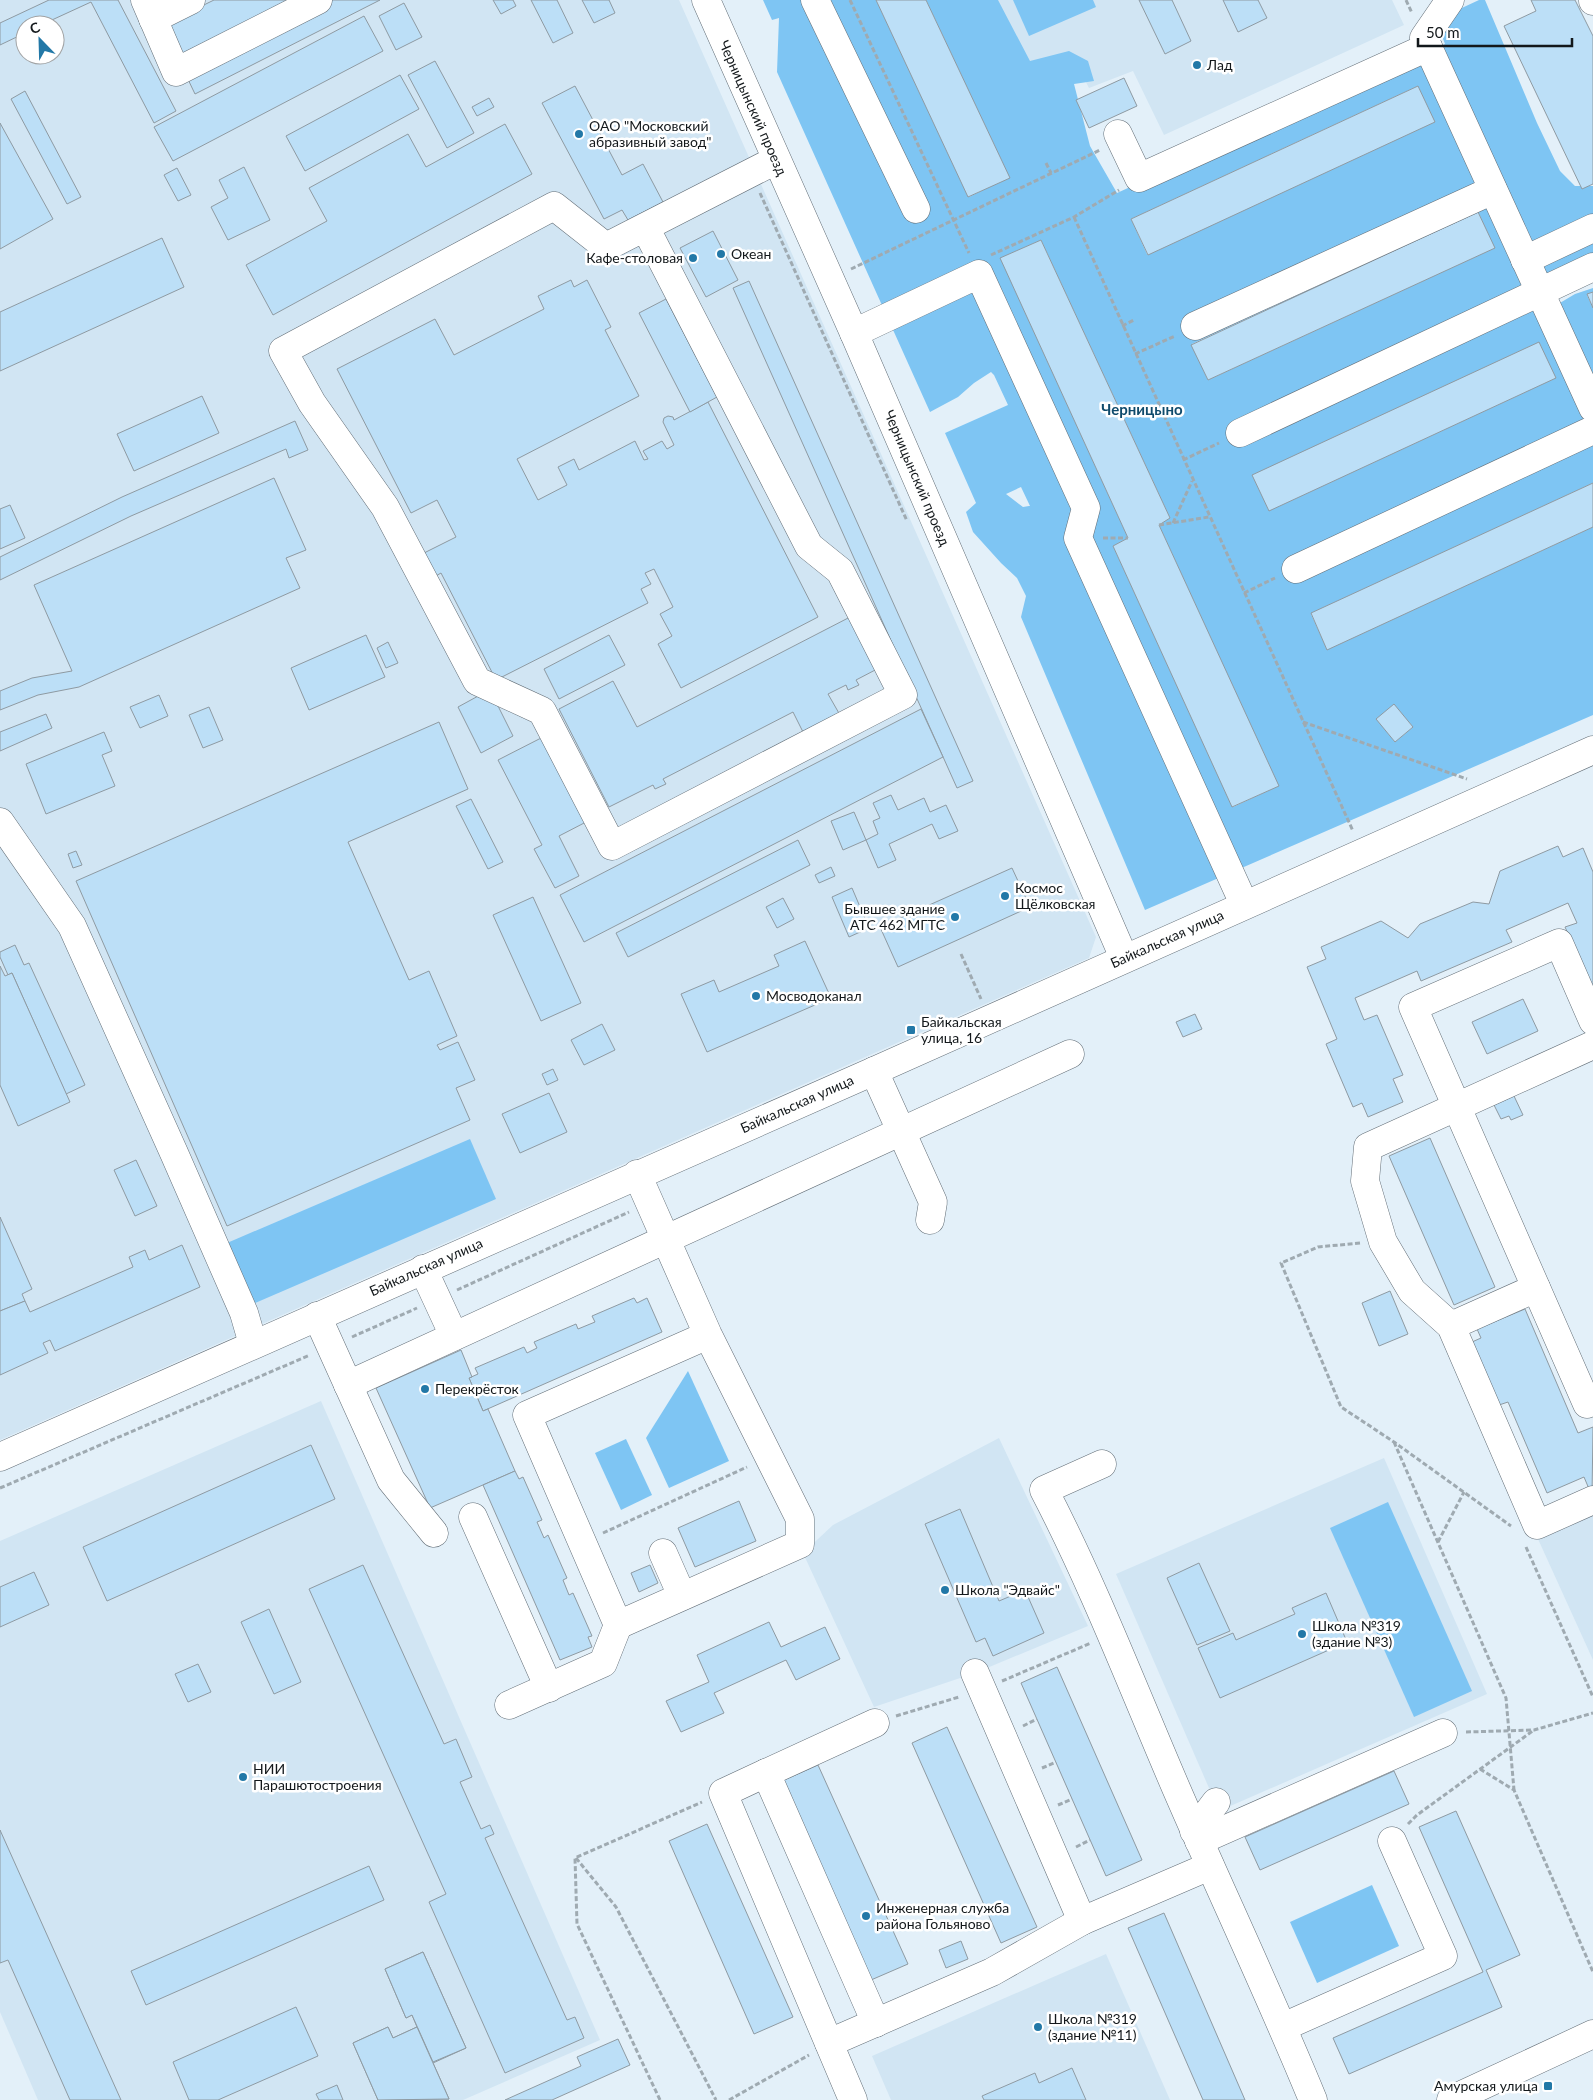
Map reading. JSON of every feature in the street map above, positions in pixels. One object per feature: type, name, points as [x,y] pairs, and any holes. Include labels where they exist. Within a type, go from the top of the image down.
[{"type":"street","points":[[192,0],[149,10],[176,72],[318,0]]},
{"type":"street","name":"Черницынский проезд","points":[[706,0],[854,333],[1124,958]]},
{"type":"street","points":[[815,0],[916,209]]},
{"type":"street","points":[[1450,0],[1424,38],[1593,408]]},
{"type":"street","points":[[1119,137],[1139,178],[1428,47]]},
{"type":"street","points":[[645,227],[809,546],[840,570],[903,695],[612,846],[542,711],[477,681],[385,507],[312,403],[284,351],[554,206],[606,247],[645,227],[776,160]]},
{"type":"street","points":[[1196,326],[1493,190]]},
{"type":"street","points":[[1525,260],[1593,228]]},
{"type":"street","points":[[1240,433],[1593,267]]},
{"type":"street","points":[[854,333],[979,274],[1086,508],[1078,538],[1244,904]]},
{"type":"street","points":[[1296,568],[1593,430]]},
{"type":"street","name":"Байкальская улица","points":[[0,1457],[637,1174],[874,1071],[1244,904],[1591,756]]},
{"type":"street","points":[[0,822],[72,926],[240,1304],[253,1344]]},
{"type":"street","points":[[1593,1021],[1559,943],[1412,1007],[1586,1404],[1593,1401]]},
{"type":"street","points":[[1593,1045],[1368,1147],[1365,1180],[1383,1242],[1412,1291],[1450,1326],[1528,1528],[1593,1500]]},
{"type":"street","points":[[348,1385],[1070,1054]]},
{"type":"street","points":[[874,1071],[932,1202],[930,1220]]},
{"type":"street","points":[[509,1705],[603,1664],[618,1625],[800,1544],[800,1519],[708,1335],[637,1174]]},
{"type":"street","points":[[423,1269],[454,1336]]},
{"type":"street","points":[[1450,1326],[1536,1288]]},
{"type":"street","points":[[317,1316],[391,1480],[434,1533]]},
{"type":"street","points":[[618,1625],[527,1415],[708,1335]]},
{"type":"street","points":[[1102,1464],[1044,1490],[1070,1541],[1210,1866],[1283,2027],[1313,2100]]},
{"type":"street","points":[[473,1517],[548,1688]]},
{"type":"street","points":[[663,1553],[682,1596]]},
{"type":"street","points":[[976,1673],[1082,1921]]},
{"type":"street","points":[[853,2100],[723,1792],[875,1723]]},
{"type":"street","points":[[1197,1836],[1443,1733]]},
{"type":"street","points":[[766,1773],[876,2023]]},
{"type":"street","points":[[1197,1836],[1216,1802]]},
{"type":"street","points":[[1283,2027],[1443,1956],[1392,1841]]},
{"type":"street","points":[[829,2043],[992,1972],[1082,1921],[1210,1866]]},
{"type":"street","points":[[1451,2100],[1493,2091],[1593,2034]]},
{"type":"path","points":[[850,0],[979,274]]},
{"type":"path","points":[[830,279],[1051,174],[1119,137]]},
{"type":"path","points":[[1046,163],[1051,174]]},
{"type":"path","points":[[979,274],[990,256],[1074,217],[1139,178]]},
{"type":"path","points":[[1074,217],[1354,833]]},
{"type":"path","points":[[1122,326],[1134,320]]},
{"type":"path","points":[[1135,354],[1196,326]]},
{"type":"path","points":[[1183,460],[1240,433]]},
{"type":"path","points":[[1172,523],[1193,481]]},
{"type":"path","points":[[1159,525],[1209,516]]},
{"type":"path","points":[[1244,593],[1296,568]]},
{"type":"path","points":[[1303,722],[1470,780]]},
{"type":"path","points":[[961,954],[981,999]]},
{"type":"path","points":[[0,1488],[330,1346],[650,1203]]},
{"type":"path","points":[[1383,1242],[1318,1246],[1281,1263],[1341,1407],[1464,1492],[1528,1528],[1593,1697]]},
{"type":"path","points":[[1394,1442],[1506,1698],[1514,1790],[1593,1972]]},
{"type":"path","points":[[582,1543],[770,1456]]},
{"type":"path","points":[[1438,1543],[1464,1492]]},
{"type":"path","points":[[1443,1733],[1534,1730],[1593,1713]]},
{"type":"path","points":[[1392,1841],[1416,1814],[1534,1730]]},
{"type":"path","points":[[1480,1769],[1514,1790]]},
{"type":"path","points":[[575,1858],[723,1792]]},
{"type":"path","points":[[575,1858],[577,1924],[660,2100]]},
{"type":"path","points":[[575,1858],[616,1907],[716,2100]]},
{"type":"path","points":[[729,2100],[829,2043]]},
{"type":"path","points":[[737,2100],[739,2093]]},
{"type":"shaded area","points":[[0,0],[679,0],[1096,937],[1089,958],[0,1440]]},
{"type":"shaded area","points":[[763,0],[876,0],[969,197],[1009,177],[926,0],[998,0],[1030,61],[1069,51],[1088,61],[1094,81],[1074,84],[1090,146],[1117,193],[1445,44],[1436,20],[1479,0],[1485,0],[1537,123],[1560,171],[1575,186],[1593,186],[1593,262],[1538,316],[1575,294],[1593,288],[1593,292],[1587,295],[1593,308],[1593,483],[1311,614],[1327,649],[1593,527],[1593,715],[1145,910],[1021,617],[1026,596],[1017,578],[973,532],[966,512],[976,503],[945,433],[1008,405],[991,372],[958,397],[930,412],[777,72],[779,18],[772,20]],"holes":[[[1418,86],[1148,255],[1131,219]],[[1478,212],[1494,248],[1208,380],[1192,344]],[[1041,240],[1170,518],[1159,525],[1278,786],[1233,807],[1113,546],[1128,538],[1001,258]],[[1021,487],[1030,506],[1023,507],[1006,494]],[[1394,705],[1413,727],[1395,742],[1377,719]]]},
{"type":"shaded area","name":"Лад","points":[[974,0],[1392,0],[1404,25],[1164,135],[1133,71],[1089,88],[1074,59],[1013,81]]},
{"type":"shaded area","points":[[1013,0],[1093,0],[1096,7],[1029,36]]},
{"type":"shaded area","points":[[470,1139],[496,1199],[253,1304],[227,1243]]},
{"type":"shaded area","points":[[688,1371],[729,1461],[669,1488],[646,1438]]},
{"type":"shaded area","name":"НИИ Парашютостроения","points":[[321,1401],[600,2040],[463,2100],[38,2100],[0,2012],[0,1541]]},
{"type":"shaded area","name":"Школа \"Эдвайс\"","points":[[999,1438],[1088,1626],[975,1673],[874,1707],[803,1553],[833,1525]]},
{"type":"shaded area","points":[[626,1439],[652,1495],[621,1510],[595,1453]]},
{"type":"shaded area","name":"Школа №319 (здание №3)","points":[[1384,1458],[1487,1694],[1219,1811],[1116,1574]]},
{"type":"shaded area","points":[[1388,1502],[1472,1691],[1414,1717],[1330,1528]]},
{"type":"shaded area","points":[[1593,1514],[1593,1660],[1538,1539]]},
{"type":"shaded area","points":[[1372,1885],[1399,1946],[1317,1983],[1290,1922]]},
{"type":"shaded area","name":"Школа №319 (здание №11)","points":[[1106,1954],[1170,2100],[891,2100],[872,2056]]},
{"type":"building","points":[[49,0],[118,0],[176,111],[154,123],[91,2],[63,15],[17,15]]},
{"type":"building","points":[[214,0],[299,0],[182,58],[165,24]]},
{"type":"building","points":[[329,0],[380,0],[195,94],[185,73]]},
{"type":"building","points":[[493,0],[513,0],[516,6],[501,14]]},
{"type":"building","points":[[531,0],[557,0],[573,33],[553,43]]},
{"type":"building","points":[[582,0],[609,0],[615,13],[594,23]]},
{"type":"building","points":[[876,0],[926,0],[1010,178],[968,197]]},
{"type":"building","points":[[1139,0],[1172,0],[1191,41],[1165,54]]},
{"type":"building","points":[[1223,0],[1258,0],[1267,18],[1238,32]]},
{"type":"building","points":[[1531,0],[1575,0],[1593,36],[1593,184],[1582,189],[1504,26],[1536,11]]},
{"type":"building","points":[[404,3],[422,37],[396,50],[379,16]]},
{"type":"building","points":[[15,16],[15,38],[0,45],[0,23]]},
{"type":"building","points":[[364,16],[383,51],[173,161],[154,127]]},
{"type":"building","points":[[435,61],[474,133],[447,148],[408,75]]},
{"type":"building","points":[[400,75],[419,109],[305,171],[286,136]]},
{"type":"building","points":[[1124,78],[1137,106],[1089,128],[1076,100]]},
{"type":"building","name":"ОАО \"Московский абразивный завод\"","points":[[575,86],[622,175],[643,164],[663,202],[628,220],[622,210],[604,219],[542,103]]},
{"type":"building","points":[[1418,86],[1435,122],[1148,255],[1131,219]]},
{"type":"building","points":[[25,91],[81,197],[67,204],[11,99]]},
{"type":"building","points":[[489,98],[494,107],[477,116],[472,107]]},
{"type":"building","points":[[0,123],[53,219],[0,249]]},
{"type":"building","points":[[505,124],[532,174],[273,315],[246,265],[327,221],[309,188],[408,134],[426,167]]},
{"type":"building","points":[[244,167],[270,220],[228,240],[211,207],[228,198],[219,180]]},
{"type":"building","points":[[177,168],[191,195],[178,201],[164,175]]},
{"type":"building","points":[[1478,212],[1495,248],[1208,380],[1191,345]]},
{"type":"building","points":[[713,231],[738,280],[706,297],[680,248]]},
{"type":"building","points":[[162,238],[184,287],[0,371],[0,312]]},
{"type":"building","points":[[1041,240],[1170,518],[1159,525],[1279,786],[1232,807],[1113,546],[1128,538],[1000,258]]},
{"type":"building","points":[[571,280],[574,287],[587,280],[611,327],[605,330],[639,396],[517,459],[538,500],[567,485],[558,467],[574,459],[579,470],[635,441],[644,460],[648,459],[643,451],[662,441],[667,449],[674,445],[663,422],[664,418],[668,416],[673,417],[674,420],[708,402],[818,617],[681,688],[658,644],[672,636],[660,614],[673,607],[654,569],[645,573],[651,584],[641,589],[648,603],[496,680],[441,573],[434,577],[422,554],[456,537],[437,500],[411,513],[337,369],[435,319],[454,355],[544,309],[538,296]]},
{"type":"building","points":[[749,281],[973,781],[957,788],[733,288]]},
{"type":"building","points":[[1593,292],[1593,308],[1587,294]]},
{"type":"building","points":[[666,299],[717,397],[690,412],[639,313]]},
{"type":"building","points":[[1539,342],[1556,378],[1269,511],[1252,475]]},
{"type":"building","points":[[202,396],[219,433],[134,471],[117,434]]},
{"type":"building","points":[[295,421],[308,450],[289,458],[286,449],[131,516],[0,580],[0,557],[122,497]]},
{"type":"building","points":[[274,478],[306,550],[286,558],[300,588],[79,687],[38,695],[0,710],[0,691],[32,678],[72,671],[34,585]]},
{"type":"building","points":[[1593,483],[1593,527],[1327,650],[1311,613]]},
{"type":"building","points":[[10,505],[25,538],[0,549],[0,509]]},
{"type":"building","points":[[852,616],[879,668],[856,680],[859,685],[848,690],[846,685],[828,694],[840,715],[804,734],[793,712],[663,779],[666,784],[655,789],[653,785],[609,807],[559,709],[613,681],[637,727]]},
{"type":"building","points":[[366,635],[385,677],[309,710],[291,668]]},
{"type":"building","points":[[609,635],[625,665],[559,699],[544,669]]},
{"type":"building","points":[[388,642],[398,663],[386,668],[377,648]]},
{"type":"building","points":[[159,695],[168,716],[140,728],[130,707]]},
{"type":"building","points":[[480,695],[498,706],[513,736],[481,753],[458,707]]},
{"type":"building","points":[[1394,704],[1413,727],[1395,742],[1376,719]]},
{"type":"building","points":[[209,707],[223,740],[203,748],[189,715]]},
{"type":"building","points":[[921,709],[943,757],[584,942],[560,895]]},
{"type":"building","points":[[46,714],[52,728],[0,751],[0,732]]},
{"type":"building","points":[[439,722],[468,789],[348,842],[409,980],[429,971],[457,1036],[437,1045],[440,1050],[458,1042],[475,1080],[456,1088],[470,1120],[227,1226],[76,881]]},
{"type":"building","points":[[104,732],[112,751],[102,755],[115,786],[46,814],[26,764]]},
{"type":"building","points":[[545,736],[588,821],[559,836],[579,876],[555,888],[534,849],[542,845],[498,760]]},
{"type":"building","points":[[891,795],[898,810],[924,798],[930,812],[946,805],[958,831],[939,839],[932,824],[889,844],[896,860],[878,868],[866,840],[878,834],[873,821],[880,818],[873,803]]},
{"type":"building","points":[[471,799],[503,862],[488,869],[456,806]]},
{"type":"building","points":[[854,812],[866,840],[843,850],[831,821]]},
{"type":"building","points":[[798,840],[810,865],[628,957],[616,933]]},
{"type":"building","points":[[1558,846],[1563,857],[1583,848],[1593,872],[1593,989],[1565,927],[1577,923],[1568,903],[1506,930],[1512,942],[1421,981],[1417,971],[1355,998],[1364,1020],[1377,1015],[1403,1075],[1393,1079],[1403,1102],[1368,1117],[1362,1103],[1353,1107],[1326,1044],[1337,1039],[1307,967],[1326,959],[1321,947],[1381,921],[1408,938],[1420,924],[1473,902],[1489,904],[1500,871]]},
{"type":"building","points":[[76,851],[82,865],[73,868],[68,854]]},
{"type":"building","points":[[831,867],[835,876],[819,883],[815,875]]},
{"type":"building","name":"Бывшее здание АТС 462 МГТС","points":[[1012,868],[1030,907],[898,967],[880,927]]},
{"type":"building","points":[[852,888],[869,928],[849,937],[832,897]]},
{"type":"building","points":[[533,897],[581,1003],[541,1021],[493,915]]},
{"type":"building","points":[[783,898],[794,919],[777,928],[766,907]]},
{"type":"building","name":"Мосводоканал","points":[[805,941],[831,998],[707,1052],[681,994],[714,980],[719,992],[779,966],[774,955]]},
{"type":"building","points":[[15,945],[24,965],[29,963],[85,1085],[66,1094],[12,973],[8,975],[0,957],[0,952]]},
{"type":"building","points":[[0,966],[5,976],[12,973],[70,1102],[18,1126],[0,1085]]},
{"type":"building","points":[[1523,999],[1538,1031],[1487,1054],[1472,1022]]},
{"type":"building","points":[[1195,1014],[1202,1029],[1183,1037],[1176,1022]]},
{"type":"building","points":[[602,1024],[615,1050],[584,1065],[571,1040]]},
{"type":"building","points":[[553,1069],[558,1080],[547,1085],[542,1074]]},
{"type":"building","points":[[549,1093],[567,1132],[520,1153],[502,1114]]},
{"type":"building","points":[[1514,1096],[1523,1115],[1511,1120],[1509,1116],[1501,1119],[1494,1105]]},
{"type":"building","points":[[1430,1138],[1495,1287],[1454,1305],[1389,1156]]},
{"type":"building","points":[[136,1160],[157,1206],[135,1216],[114,1170]]},
{"type":"building","points":[[0,1217],[32,1289],[22,1294],[25,1301],[0,1311]]},
{"type":"building","points":[[182,1245],[200,1287],[55,1351],[50,1340],[43,1343],[48,1353],[0,1375],[0,1311],[25,1301],[30,1312],[133,1267],[129,1257],[145,1250],[149,1260]]},
{"type":"building","points":[[1390,1291],[1408,1334],[1379,1346],[1362,1303]]},
{"type":"building","points":[[634,1298],[637,1303],[647,1298],[662,1332],[483,1411],[469,1378],[478,1374],[475,1368],[524,1347],[527,1353],[537,1348],[534,1342],[576,1324],[578,1329],[595,1322],[592,1316]]},
{"type":"building","points":[[1525,1309],[1578,1433],[1593,1427],[1592,1496],[1584,1477],[1547,1493],[1508,1402],[1499,1405],[1472,1342],[1481,1338],[1477,1329]]},
{"type":"building","points":[[461,1350],[472,1377],[469,1378],[483,1411],[488,1409],[515,1471],[430,1508],[376,1388]]},
{"type":"building","points":[[311,1445],[335,1499],[107,1601],[83,1547]]},
{"type":"building","points":[[515,1471],[519,1479],[523,1477],[542,1520],[537,1522],[544,1538],[548,1535],[567,1578],[563,1580],[569,1595],[573,1593],[592,1636],[588,1637],[592,1647],[560,1660],[483,1485]]},
{"type":"building","points":[[739,1501],[756,1541],[695,1567],[678,1528]]},
{"type":"building","points":[[960,1509],[999,1601],[1025,1590],[1044,1633],[993,1656],[985,1638],[976,1642],[925,1524]]},
{"type":"building","points":[[1199,1563],[1230,1631],[1197,1645],[1167,1578]]},
{"type":"building","points":[[363,1565],[444,1744],[456,1739],[472,1777],[460,1782],[481,1829],[490,1825],[494,1834],[485,1838],[567,2020],[575,2017],[584,2038],[505,2073],[429,1902],[446,1894],[309,1589]]},
{"type":"building","points":[[650,1565],[658,1583],[639,1592],[631,1573]]},
{"type":"building","points":[[34,1572],[49,1605],[0,1627],[0,1587]]},
{"type":"building","points":[[1326,1593],[1347,1642],[1220,1698],[1198,1648],[1233,1633],[1236,1640],[1295,1614],[1292,1608]]},
{"type":"building","points":[[269,1609],[301,1682],[274,1694],[241,1622]]},
{"type":"building","points":[[769,1622],[781,1647],[825,1627],[840,1659],[796,1680],[786,1660],[714,1693],[724,1713],[681,1732],[666,1701],[709,1682],[697,1655]]},
{"type":"building","points":[[198,1664],[211,1692],[188,1702],[175,1674]]},
{"type":"building","points":[[1057,1667],[1142,1860],[1106,1876],[1021,1683]]},
{"type":"building","points":[[947,1727],[1037,1927],[1001,1943],[912,1743]]},
{"type":"building","points":[[818,1765],[908,1964],[871,1980],[782,1781]]},
{"type":"building","points":[[1394,1771],[1409,1804],[1260,1870],[1245,1837]]},
{"type":"building","points":[[1456,1811],[1520,1955],[1486,1970],[1502,2007],[1349,2074],[1333,2038],[1483,1972],[1419,1827]]},
{"type":"building","points":[[707,1824],[793,2017],[754,2034],[669,1841]]},
{"type":"building","points":[[0,1830],[121,2100],[70,2100],[8,1960],[0,1963]]},
{"type":"building","points":[[369,1866],[384,1900],[146,2005],[131,1971]]},
{"type":"building","points":[[1164,1913],[1245,2100],[1203,2100],[1128,1928]]},
{"type":"building","points":[[961,1941],[968,1959],[946,1968],[939,1950]]},
{"type":"building","points":[[423,1952],[466,2048],[433,2063],[449,2099],[378,2100],[353,2043],[388,2027],[393,2038],[417,2027],[412,2015],[406,2018],[385,1969]]},
{"type":"building","points":[[423,1952],[466,2048],[433,2062],[412,2015],[406,2018],[385,1969]]},
{"type":"building","points":[[296,2007],[318,2056],[218,2100],[189,2100],[173,2062]]},
{"type":"building","points":[[388,2027],[393,2038],[417,2027],[449,2099],[378,2100],[353,2043]]},
{"type":"building","points":[[618,2039],[630,2065],[552,2100],[505,2100],[581,2066],[577,2057]]},
{"type":"building","points":[[1072,2068],[1086,2100],[984,2100],[982,2096],[1035,2073],[1039,2083]]},
{"type":"building","points":[[337,2085],[343,2100],[319,2100],[316,2094]]},
{"type":"place","name":"Лад","points":[[1197,65]]},
{"type":"place","name":"ОАО \"Московский абразивный завод\"","points":[[579,134]]},
{"type":"place","name":"Океан","points":[[721,254]]},
{"type":"place","name":"Кафе-столовая","points":[[693,258]]},
{"type":"place","name":"Космос Щёлковская","points":[[1005,896]]},
{"type":"place","name":"Бывшее здание АТС 462 МГТС","points":[[955,917]]},
{"type":"place","name":"Мосводоканал","points":[[756,996]]},
{"type":"place","name":"Байкальская улица, 16","points":[[911,1030]]},
{"type":"place","name":"Перекрёсток","points":[[425,1389]]},
{"type":"place","name":"Школа \"Эдвайс\"","points":[[945,1590]]},
{"type":"place","name":"Школа №319 (здание №3)","points":[[1302,1634]]},
{"type":"place","name":"НИИ Парашютостроения","points":[[243,1777]]},
{"type":"place","name":"Инженерная служба района Гольяново","points":[[866,1916]]},
{"type":"place","name":"Школа №319 (здание №11)","points":[[1038,2027]]},
{"type":"place","name":"Амурская улица","points":[[1548,2086]]},
{"type":"district","name":"Черницыно","points":[[1142,410]]}]
